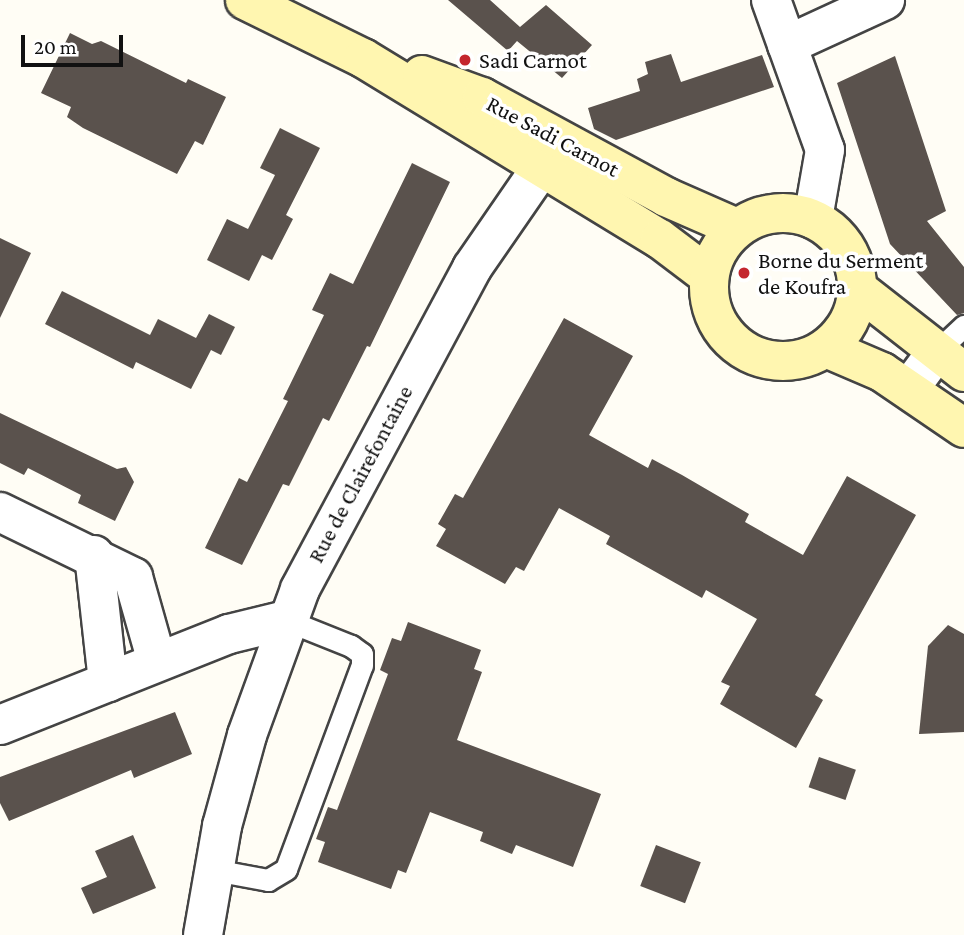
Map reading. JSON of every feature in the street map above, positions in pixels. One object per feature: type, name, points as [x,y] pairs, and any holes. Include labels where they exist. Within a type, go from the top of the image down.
[{"type":"main road","name":"Rue Sadi Carnot","points":[[245,0],[363,58],[660,239],[709,276]]},
{"type":"main road","name":"Rue Sadi Carnot","points":[[363,58],[482,97],[666,197],[737,228]]},
{"type":"main road","points":[[784,212],[813,219],[830,229],[847,248],[859,290],[851,317],[826,348],[782,362],[759,358],[738,347],[722,330],[712,310],[709,276],[722,244],[737,228],[759,216],[784,212]]},
{"type":"main road","points":[[859,290],[955,350]]},
{"type":"main road","points":[[826,348],[909,389],[964,428]]},
{"type":"street","points":[[771,0],[825,150],[813,219]]},
{"type":"street","points":[[787,45],[885,0]]},
{"type":"street","points":[[541,168],[561,159],[666,197]]},
{"type":"street","name":"Rue de Clairefontaine","points":[[203,935],[214,870],[247,735],[286,620],[472,268],[541,168]]},
{"type":"street","points":[[909,389],[955,350]]},
{"type":"street","points":[[0,512],[94,555],[132,577],[157,662]]},
{"type":"street","points":[[94,555],[108,682]]},
{"type":"street","points":[[0,725],[229,634],[286,620]]},
{"type":"lane","points":[[214,870],[268,880],[286,869],[362,666],[362,654],[351,646],[286,620]]},
{"type":"building","points":[[448,0],[490,0],[520,27],[546,5],[592,45],[562,78],[517,41],[508,51]]},
{"type":"building","points":[[70,33],[92,44],[101,41],[186,83],[188,79],[226,97],[203,145],[195,141],[177,174],[83,128],[67,117],[71,107],[41,93]]},
{"type":"building","points":[[671,54],[681,82],[762,55],[774,87],[616,140],[594,129],[588,108],[640,91],[637,79],[648,74],[645,62]]},
{"type":"building","points":[[895,56],[946,211],[927,221],[964,267],[964,313],[957,315],[890,244],[837,83]]},
{"type":"building","points":[[280,128],[320,148],[286,215],[293,219],[272,260],[262,255],[249,281],[207,260],[227,219],[248,229],[275,175],[260,168]]},
{"type":"building","points":[[412,163],[450,182],[370,347],[367,346],[329,421],[323,418],[289,486],[283,484],[242,565],[205,548],[239,478],[247,482],[288,401],[283,399],[324,315],[312,310],[330,273],[353,284]]},
{"type":"building","points":[[0,238],[31,253],[0,318]]},
{"type":"building","points":[[62,291],[150,335],[158,319],[196,338],[209,314],[235,327],[221,355],[211,350],[191,389],[136,362],[133,369],[45,324]]},
{"type":"building","points":[[564,318],[633,356],[589,435],[648,468],[652,459],[682,475],[749,514],[745,522],[803,555],[847,476],[916,515],[815,695],[823,700],[796,748],[720,704],[730,686],[721,682],[757,619],[706,590],[702,598],[606,544],[610,536],[559,508],[524,571],[516,567],[505,584],[436,546],[446,529],[438,524],[455,494],[463,498]]},
{"type":"building","points":[[0,413],[117,469],[126,467],[134,482],[115,521],[78,503],[81,495],[28,468],[24,475],[0,463]]},
{"type":"building","points":[[408,622],[481,650],[474,669],[482,672],[457,740],[601,794],[573,867],[516,845],[512,854],[480,841],[483,832],[430,812],[406,873],[398,870],[391,889],[318,862],[325,842],[316,839],[328,807],[337,810],[388,674],[380,670],[392,638],[401,641]]},
{"type":"building","points":[[948,625],[964,634],[964,732],[919,734],[928,646]]},
{"type":"building","points":[[175,712],[192,754],[134,778],[131,770],[9,821],[0,803],[0,777]]},
{"type":"building","points":[[819,757],[856,770],[845,800],[809,787]]},
{"type":"building","points":[[133,835],[156,888],[93,914],[81,888],[107,877],[95,851]]},
{"type":"building","points":[[656,845],[701,862],[685,903],[640,886]]},
{"type":"place","name":"Sadi Carnot","points":[[465,60]]},
{"type":"place","name":"Borne du Serment de Koufra","points":[[744,273]]}]
